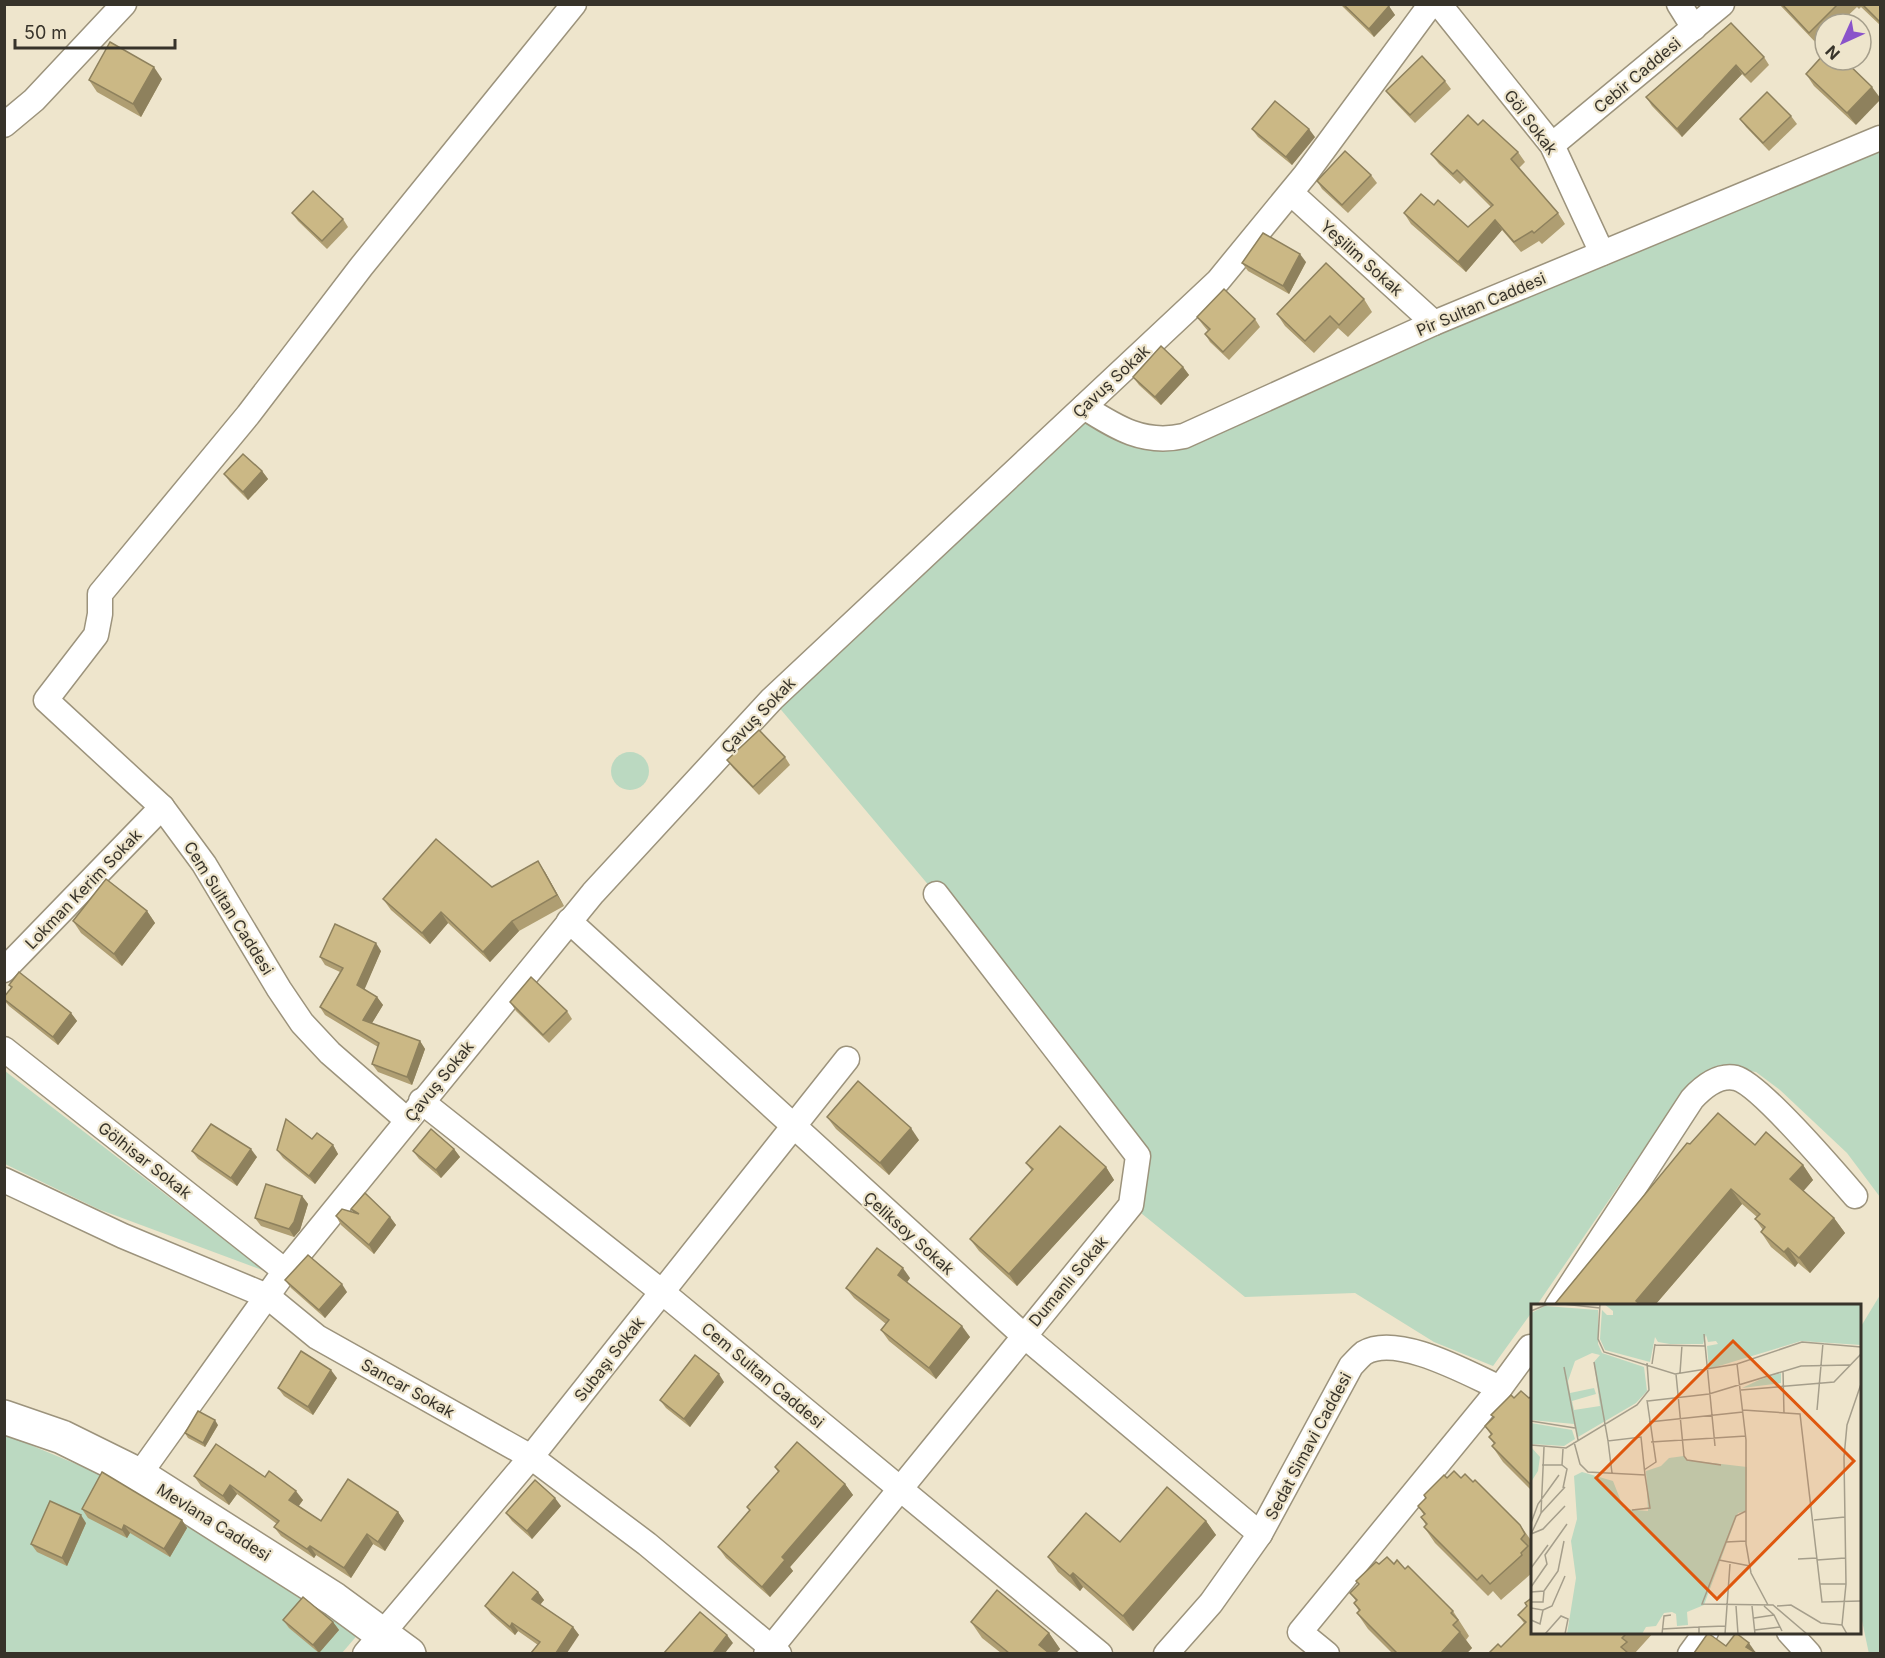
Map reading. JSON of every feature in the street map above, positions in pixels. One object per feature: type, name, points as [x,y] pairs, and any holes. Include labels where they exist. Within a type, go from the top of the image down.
[{"type":"street","points":[[4,125],[34,100],[124,4]]},
{"type":"street","name":"Cem Sultan Caddesi","points":[[574,4],[362,267],[248,416],[100,594],[100,614],[96,635],[46,700],[162,807],[204,864],[302,1023],[330,1053],[414,1110],[662,1292],[1100,1653]]},
{"type":"street","name":"Çavuş Sokak","points":[[139,1475],[285,1271],[569,921],[772,699],[918,559],[1218,281],[1291,193],[1431,4]]},
{"type":"street","name":"Göl Sokak","points":[[1439,4],[1552,146],[1602,253]]},
{"type":"street","points":[[1679,4],[1694,28]]},
{"type":"street","name":"Cebir Caddesi","points":[[1552,146],[1722,4]]},
{"type":"street","name":"Pir Sultan Caddesi","points":[[1083,407],[1134,435],[1152,440],[1184,436],[1434,323],[1881,138]]},
{"type":"street","name":"Yeşilim Sokak","points":[[1291,193],[1434,323]]},
{"type":"street","name":"Lokman Kerim Sokak","points":[[4,970],[162,807]]},
{"type":"street","name":"Dumanlı Sokak","points":[[772,1652],[899,1488],[1131,1204],[1138,1156],[936,894]]},
{"type":"street","name":"Çeliksoy Sokak","points":[[569,921],[792,1127],[1023,1335],[1260,1534]]},
{"type":"street","name":"Gölhisar Sokak","points":[[4,1049],[285,1271]]},
{"type":"street","name":"Subaşı Sokak","points":[[374,1643],[531,1457],[846,1059]]},
{"type":"street","points":[[1558,1304],[1692,1099],[1703,1087],[1721,1078],[1737,1078],[1752,1089],[1810,1144],[1855,1196]]},
{"type":"street","name":"Sancar Sokak","points":[[4,1180],[123,1236],[267,1296],[317,1337],[531,1457],[647,1544],[772,1652]]},
{"type":"street","name":"Sedat Simavi Caddesi","points":[[1166,1653],[1211,1603],[1260,1534],[1351,1366],[1364,1353],[1389,1348],[1423,1353],[1500,1388]]},
{"type":"street","points":[[1327,1653],[1300,1632],[1531,1348]]},
{"type":"street","name":"Mevlana Caddesi","points":[[4,1417],[62,1437],[139,1475],[374,1643],[409,1653]]},
{"type":"street","points":[[1690,1653],[1704,1634]]},
{"type":"street","points":[[1791,1634],[1809,1653]]},
{"type":"green space","points":[[1880,138],[1880,1197],[1847,1153],[1780,1090],[1756,1072],[1730,1068],[1672,1108],[1538,1304],[1531,1304],[1531,1313],[1493,1366],[1434,1342],[1355,1293],[1245,1297],[1131,1205],[1138,1156],[936,894],[772,699],[1084,407],[1152,440]]},
{"type":"green space","points":[[630,752],[643,758],[649,771],[643,784],[630,790],[617,784],[611,771],[617,758]]},
{"type":"green space","points":[[5,1071],[265,1271],[98,1209],[5,1164]]},
{"type":"green space","points":[[1880,1295],[1880,1653],[1869,1654],[1861,1616],[1861,1326]]},
{"type":"green space","points":[[4,1434],[105,1476],[247,1558],[360,1632],[342,1653],[5,1653]]},
{"type":"building","points":[[1343,4],[1387,4],[1389,6],[1369,29]]},
{"type":"building","points":[[1782,4],[1838,4],[1830,12],[1813,12],[1813,29],[1809,33]]},
{"type":"building","points":[[1862,4],[1881,4],[1881,23],[1873,12]]},
{"type":"building","points":[[1731,23],[1764,57],[1745,75],[1736,65],[1677,129],[1646,97]]},
{"type":"building","points":[[110,42],[154,67],[133,104],[89,80]]},
{"type":"building","points":[[1422,56],[1445,81],[1410,115],[1386,91]]},
{"type":"building","points":[[1813,66],[1813,72],[1856,72],[1872,87],[1847,113],[1806,74]]},
{"type":"building","points":[[1767,92],[1791,116],[1763,143],[1740,119]]},
{"type":"building","points":[[1275,101],[1309,129],[1286,157],[1252,129]]},
{"type":"building","points":[[1468,115],[1478,125],[1483,120],[1518,152],[1511,159],[1558,213],[1534,233],[1532,231],[1514,242],[1495,220],[1458,262],[1404,213],[1421,194],[1434,205],[1438,200],[1468,227],[1493,205],[1457,170],[1453,174],[1431,154]]},
{"type":"building","points":[[1345,151],[1371,175],[1342,205],[1317,181]]},
{"type":"building","points":[[313,191],[343,219],[322,241],[292,213]]},
{"type":"building","points":[[1263,233],[1300,254],[1283,286],[1242,263]]},
{"type":"building","points":[[1326,263],[1364,299],[1339,325],[1330,316],[1305,341],[1277,314]]},
{"type":"building","points":[[1224,289],[1255,319],[1223,352],[1205,334],[1210,329],[1197,317]]},
{"type":"building","points":[[1161,346],[1183,367],[1155,397],[1133,377]]},
{"type":"building","points":[[243,454],[262,471],[243,492],[224,474]]},
{"type":"building","points":[[759,730],[785,757],[753,787],[727,760]]},
{"type":"building","points":[[436,839],[492,887],[538,861],[557,895],[512,921],[483,952],[441,912],[422,933],[383,899]]},
{"type":"building","points":[[106,879],[147,911],[114,954],[73,921]]},
{"type":"building","points":[[335,924],[376,943],[357,985],[377,997],[363,1020],[420,1041],[407,1077],[372,1064],[379,1043],[320,1007],[343,968],[320,957]]},
{"type":"building","points":[[19,972],[71,1013],[53,1037],[4,999],[12,987],[9,985]]},
{"type":"building","points":[[531,977],[567,1011],[543,1035],[510,1002]]},
{"type":"building","points":[[858,1081],[911,1128],[880,1163],[827,1117]]},
{"type":"building","points":[[1718,1113],[1755,1145],[1766,1132],[1803,1165],[1790,1179],[1834,1218],[1799,1258],[1788,1248],[1784,1252],[1761,1232],[1765,1227],[1755,1219],[1760,1214],[1731,1189],[1636,1301],[1640,1304],[1555,1304],[1687,1143],[1690,1144]]},
{"type":"building","points":[[286,1119],[312,1139],[317,1133],[333,1145],[309,1176],[277,1150]]},
{"type":"building","points":[[211,1124],[251,1149],[231,1178],[192,1151]]},
{"type":"building","points":[[1060,1126],[1106,1167],[1009,1274],[970,1239],[1033,1169],[1026,1163]]},
{"type":"building","points":[[431,1129],[454,1149],[436,1170],[413,1151]]},
{"type":"building","points":[[266,1184],[302,1196],[294,1222],[289,1229],[255,1218]]},
{"type":"building","points":[[365,1193],[390,1217],[369,1245],[336,1216],[342,1209],[359,1214],[351,1209]]},
{"type":"building","points":[[877,1248],[903,1268],[898,1275],[962,1326],[929,1368],[881,1330],[889,1320],[846,1288]]},
{"type":"building","points":[[308,1255],[342,1284],[319,1310],[285,1280]]},
{"type":"building","points":[[301,1351],[331,1370],[308,1407],[278,1388]]},
{"type":"building","points":[[695,1355],[719,1374],[684,1419],[660,1400]]},
{"type":"building","points":[[1521,1391],[1529,1398],[1531,1396],[1531,1485],[1492,1446],[1495,1443],[1489,1437],[1492,1434],[1485,1426],[1494,1417],[1491,1415],[1511,1395],[1514,1398]]},
{"type":"building","points":[[198,1411],[215,1420],[203,1443],[185,1433]]},
{"type":"building","points":[[797,1442],[845,1484],[782,1557],[785,1560],[762,1587],[718,1547],[750,1510],[747,1507],[779,1471],[775,1467]]},
{"type":"building","points":[[216,1444],[265,1477],[269,1471],[296,1491],[289,1500],[321,1521],[348,1479],[398,1512],[378,1542],[367,1534],[344,1568],[310,1546],[307,1549],[274,1527],[279,1521],[230,1485],[223,1496],[194,1476]]},
{"type":"building","points":[[1454,1471],[1461,1478],[1465,1474],[1473,1482],[1475,1480],[1520,1525],[1525,1534],[1521,1539],[1528,1546],[1521,1553],[1522,1555],[1490,1584],[1482,1575],[1477,1580],[1424,1527],[1427,1524],[1421,1517],[1425,1514],[1418,1506],[1426,1498],[1424,1495],[1444,1475],[1447,1478]]},
{"type":"building","points":[[102,1472],[182,1520],[164,1549],[124,1525],[122,1530],[82,1509]]},
{"type":"building","points":[[535,1480],[555,1498],[527,1531],[506,1513]]},
{"type":"building","points":[[1167,1487],[1206,1521],[1123,1616],[1073,1573],[1070,1576],[1048,1557],[1086,1513],[1120,1542]]},
{"type":"building","points":[[50,1501],[81,1515],[62,1558],[31,1544]]},
{"type":"building","points":[[1387,1557],[1394,1564],[1397,1560],[1405,1569],[1408,1566],[1453,1611],[1451,1613],[1458,1620],[1453,1625],[1460,1632],[1441,1653],[1397,1653],[1357,1613],[1360,1610],[1354,1603],[1357,1600],[1350,1593],[1359,1584],[1356,1581],[1376,1562],[1379,1564]]},
{"type":"building","points":[[513,1572],[538,1592],[532,1599],[573,1627],[556,1653],[531,1653],[540,1642],[512,1623],[510,1627],[485,1606]]},
{"type":"building","points":[[997,1590],[1049,1633],[1039,1645],[1049,1653],[1009,1653],[971,1622]]},
{"type":"building","points":[[303,1597],[333,1622],[313,1645],[283,1620]]},
{"type":"building","points":[[1531,1598],[1531,1634],[1626,1634],[1622,1638],[1627,1642],[1621,1647],[1628,1653],[1489,1653],[1498,1644],[1501,1647],[1526,1622],[1518,1615],[1527,1606],[1525,1603]]},
{"type":"building","points":[[700,1612],[727,1635],[713,1653],[664,1653]]},
{"type":"building","points":[[1707,1634],[1726,1646],[1737,1634],[1749,1643],[1746,1647],[1756,1653],[1694,1653]]}]
